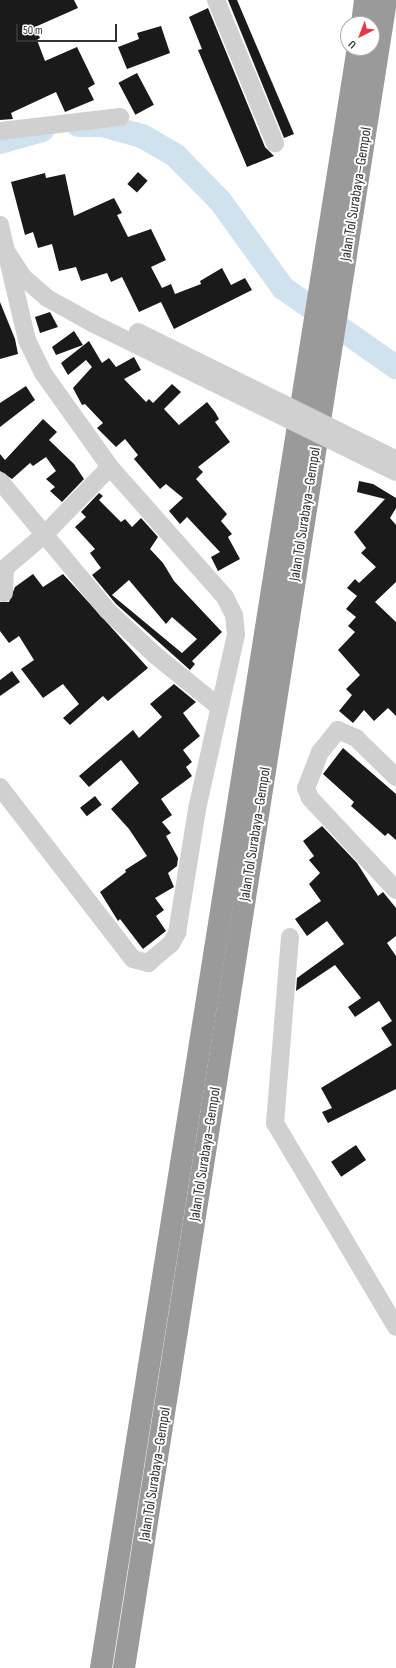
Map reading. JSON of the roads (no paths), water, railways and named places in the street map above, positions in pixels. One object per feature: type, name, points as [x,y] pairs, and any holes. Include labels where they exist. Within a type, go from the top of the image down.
[{"type":"highway","points":[[363,16],[365,0]]},
{"type":"highway","name":"Jalan Tol Surabaya–Gempol","points":[[101,1668],[328,306],[386,0]]},
{"type":"highway","name":"Jalan Tol Surabaya–Gempol","points":[[328,306],[357,56]]},
{"type":"highway","name":"Jalan Tol Surabaya–Gempol","points":[[124,1668],[319,362]]},
{"type":"street","points":[[216,0],[275,143]]},
{"type":"street","points":[[0,131],[120,117]]},
{"type":"street","points":[[0,225],[23,327],[34,357],[66,409],[110,467],[232,609],[236,634],[218,706],[177,933],[171,944],[148,963],[133,960],[0,787]]},
{"type":"street","points":[[6,251],[18,271],[47,298],[96,318],[396,459]]},
{"type":"street","points":[[96,318],[396,472]]},
{"type":"street","points":[[4,593],[5,568],[48,531],[110,467]]},
{"type":"street","points":[[0,481],[48,531],[108,611],[155,655],[218,706]]},
{"type":"street","points":[[396,777],[356,738],[338,730],[320,752],[306,788],[310,798],[396,890]]},
{"type":"street","points":[[290,937],[275,1123],[396,1327]]},
{"type":"waterway","points":[[78,125],[102,125],[142,136],[176,156],[221,202],[283,288],[396,367]]},
{"type":"waterway","points":[[0,142],[42,130]]}]
